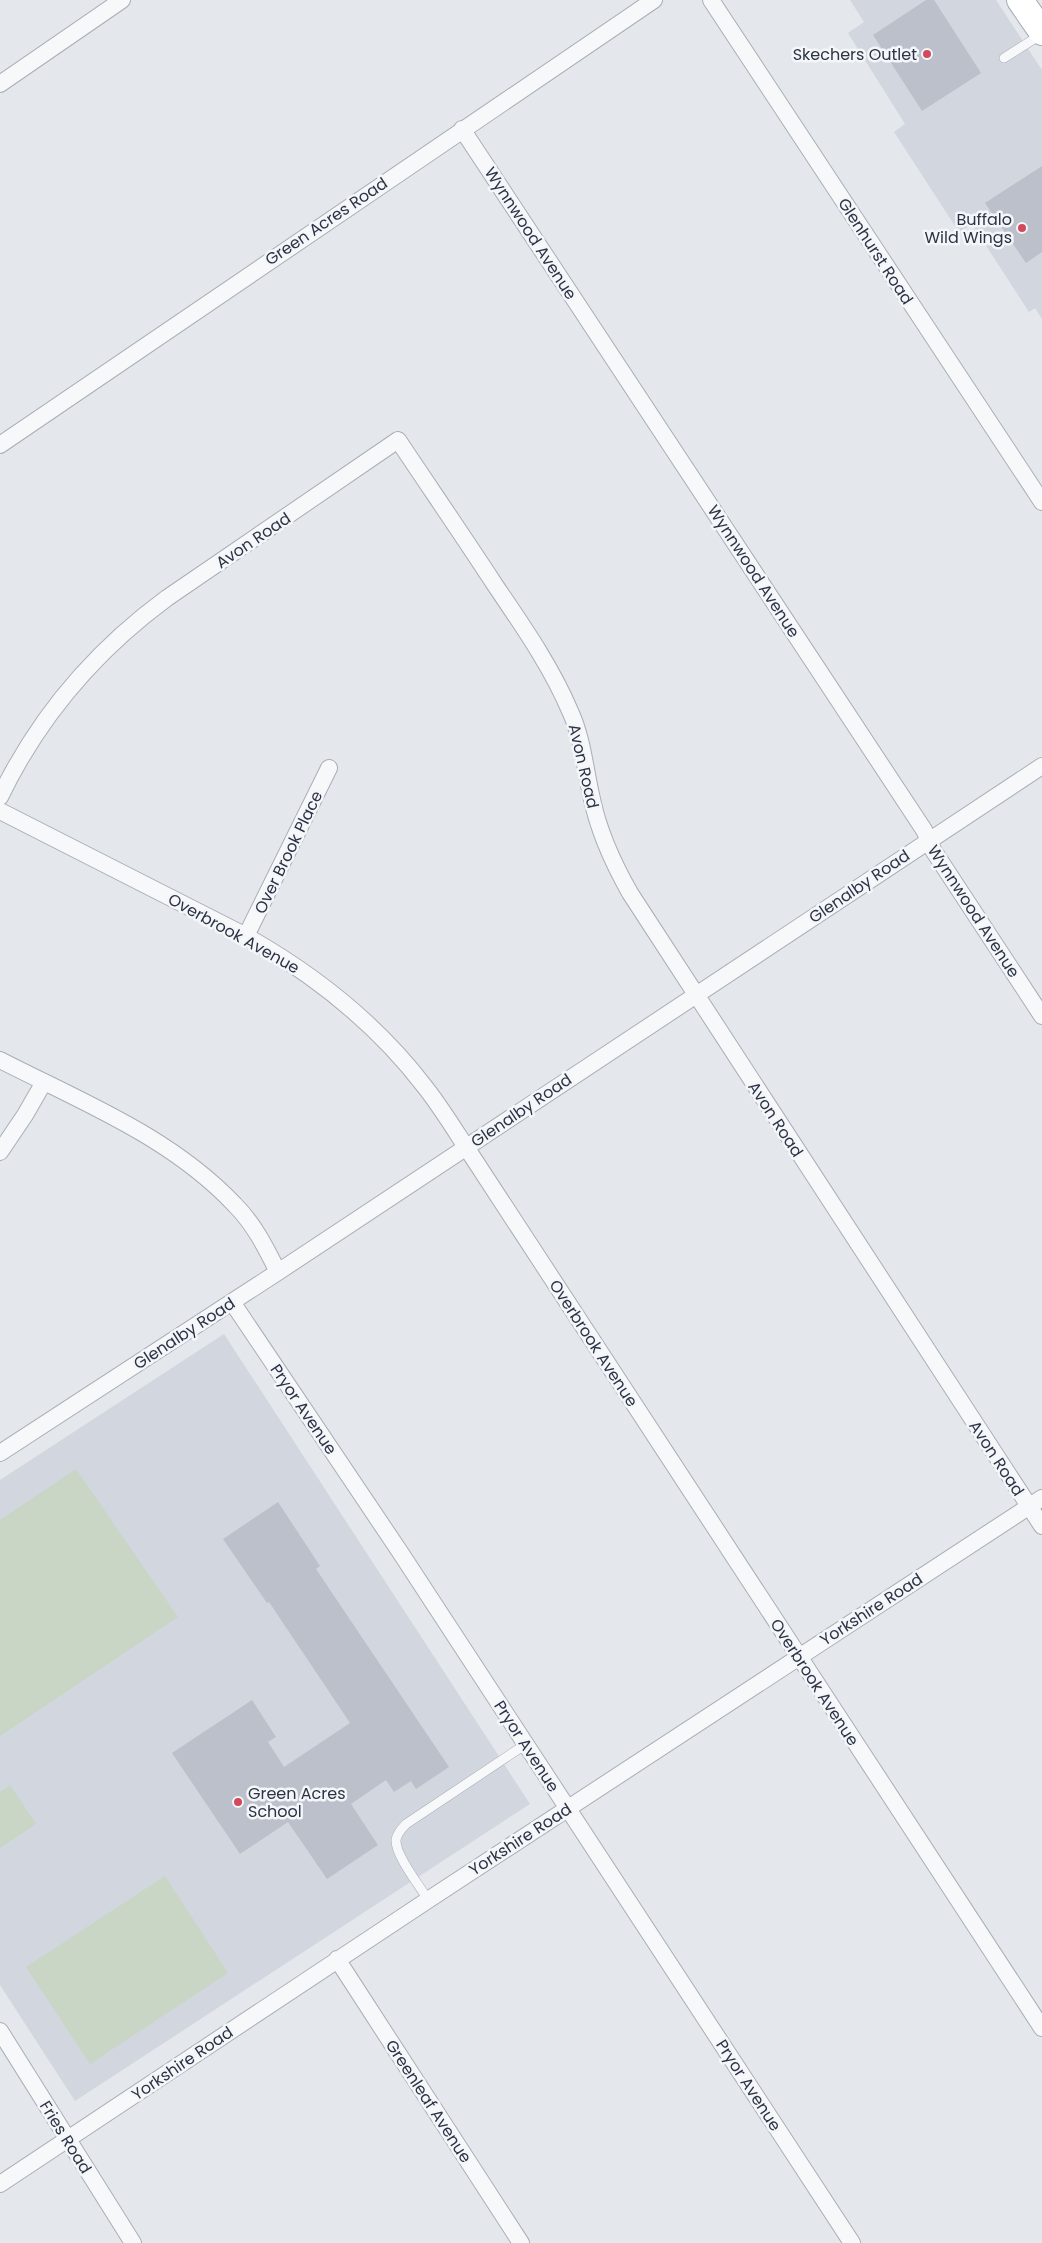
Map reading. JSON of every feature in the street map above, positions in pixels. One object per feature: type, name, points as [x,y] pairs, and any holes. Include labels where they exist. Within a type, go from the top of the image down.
[{"type":"main road","points":[[1026,4],[1042,33]]},
{"type":"street","points":[[0,84],[122,0]]},
{"type":"street","name":"Green Acres Road","points":[[0,444],[654,0]]},
{"type":"street","name":"Glenhurst Road","points":[[711,0],[1042,502]]},
{"type":"street","name":"Wynnwood Avenue","points":[[462,129],[924,830],[933,850],[1042,1016]]},
{"type":"street","name":"Avon Road","points":[[0,797],[16,765],[41,724],[71,685],[104,649],[167,598],[398,440],[535,645],[558,685],[571,712],[580,739],[600,829],[615,867],[630,893],[1036,1502],[1042,1526]]},
{"type":"street","name":"Glenalby Road","points":[[0,1453],[278,1272],[928,839],[1042,766]]},
{"type":"street","name":"Over Brook Place","points":[[246,936],[330,768]]},
{"type":"street","name":"Overbrook Avenue","points":[[0,812],[246,936],[308,974],[351,1008],[378,1033],[426,1088],[1042,2028]]},
{"type":"street","points":[[0,1060],[128,1124],[167,1147],[202,1174],[245,1216],[262,1240],[278,1272]]},
{"type":"street","points":[[0,1152],[25,1116],[44,1082]]},
{"type":"street","name":"Pryor Avenue","points":[[232,1302],[526,1744],[852,2243]]},
{"type":"street","name":"Yorkshire Road","points":[[0,2184],[337,1959],[1036,1502]]},
{"type":"street","name":"Greenleaf Avenue","points":[[337,1959],[521,2243]]},
{"type":"street","name":"Fries Road","points":[[0,2030],[133,2243]]},
{"type":"lane","points":[[1004,58],[1042,33]]},
{"type":"lane","points":[[428,1900],[398,1851],[396,1840],[399,1832],[406,1824],[526,1744]]},
{"type":"shaded area","points":[[850,0],[996,0],[1042,70],[1042,319],[1035,308],[1029,312],[972,224],[959,232],[894,132],[905,124],[848,33],[864,22]]},
{"type":"shaded area","points":[[224,1334],[530,1804],[75,2101],[0,1985],[0,1480]]},
{"type":"green space","points":[[76,1469],[178,1617],[0,1736],[0,1520]]},
{"type":"green space","points":[[10,1785],[36,1824],[0,1848],[0,1792]]},
{"type":"green space","points":[[165,1876],[228,1973],[90,2064],[26,1967]]},
{"type":"building","name":"Skechers Outlet","points":[[926,0],[934,0],[981,73],[922,111],[873,35]]},
{"type":"building","name":"Buffalo Wild Wings","points":[[1042,166],[1042,252],[1026,263],[985,203]]},
{"type":"building","points":[[278,1502],[320,1566],[316,1569],[449,1767],[416,1789],[411,1781],[394,1792],[386,1780],[351,1804],[378,1845],[327,1879],[288,1822],[240,1854],[172,1753],[252,1700],[276,1737],[268,1742],[284,1767],[350,1723],[269,1602],[267,1603],[223,1539]]},
{"type":"place","name":"Skechers Outlet","points":[[927,54]]},
{"type":"place","name":"Buffalo Wild Wings","points":[[1022,228]]},
{"type":"place","name":"Green Acres School","points":[[238,1802]]}]
